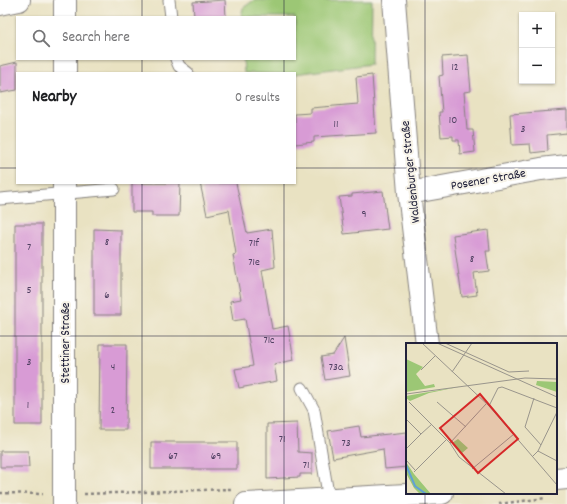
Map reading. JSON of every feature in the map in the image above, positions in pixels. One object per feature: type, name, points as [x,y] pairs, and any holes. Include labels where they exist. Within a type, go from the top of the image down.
[{"type":"street","points":[[0,4],[18,0]]},
{"type":"street","points":[[65,0],[65,16]]},
{"type":"street","name":"Waldenburger Straße","points":[[394,0],[409,193],[427,343]]},
{"type":"street","points":[[65,60],[65,72]]},
{"type":"street","name":"Posener Straße","points":[[409,193],[541,169],[567,166]]},
{"type":"street","name":"Stettiner Straße","points":[[64,188],[64,499]]},
{"type":"street","points":[[557,486],[567,478]]},
{"type":"street","points":[[241,496],[329,500],[422,500],[439,494]]},
{"type":"lane","points":[[169,0],[171,16]]},
{"type":"lane","points":[[176,60],[179,66],[187,72]]},
{"type":"lane","points":[[0,199],[64,188],[114,189]]},
{"type":"lane","points":[[302,388],[314,410],[329,500]]},
{"type":"path","points":[[0,493],[64,499],[241,496]]},
{"type":"path","points":[[499,504],[533,494]]},
{"type":"green space","points":[[254,0],[372,0],[371,64],[296,74],[296,72],[244,72],[243,60],[296,60],[296,16],[241,16],[243,8]]},
{"type":"building","points":[[225,0],[226,16],[194,16],[193,2]]},
{"type":"building","points":[[468,55],[471,91],[464,92],[467,130],[473,130],[475,152],[460,154],[459,140],[453,140],[453,136],[441,137],[439,112],[442,112],[439,76],[443,75],[442,57]]},
{"type":"building","points":[[17,62],[16,90],[0,93],[0,66]]},
{"type":"building","points":[[372,75],[376,133],[314,137],[314,142],[296,144],[296,114],[311,113],[311,108],[358,104],[356,77]]},
{"type":"building","points":[[567,110],[567,133],[547,135],[548,151],[531,153],[530,144],[512,145],[510,114]]},
{"type":"building","points":[[132,184],[180,184],[179,216],[152,216],[152,212],[132,212]]},
{"type":"building","points":[[200,184],[236,184],[247,233],[272,229],[275,267],[262,270],[272,329],[288,326],[294,360],[274,364],[277,381],[239,388],[235,369],[253,366],[245,319],[233,321],[230,301],[241,299],[233,255],[236,254],[229,210],[207,215]]},
{"type":"building","points":[[383,191],[388,229],[344,234],[339,197],[352,196],[352,194]]},
{"type":"building","points":[[15,224],[42,224],[42,425],[15,425]]},
{"type":"building","points":[[94,229],[121,230],[121,315],[94,315]]},
{"type":"building","points":[[488,230],[490,251],[486,251],[489,271],[474,273],[477,295],[462,297],[453,235]]},
{"type":"building","points":[[344,338],[350,376],[325,380],[321,357],[333,355]]},
{"type":"building","points":[[100,344],[127,344],[126,430],[99,430]]},
{"type":"building","points":[[297,423],[298,452],[312,453],[312,474],[300,474],[300,477],[267,479],[267,424]]},
{"type":"building","points":[[359,426],[361,437],[406,432],[406,467],[385,469],[383,449],[333,458],[328,431]]},
{"type":"building","points":[[151,442],[237,442],[237,469],[151,469]]},
{"type":"building","points":[[0,451],[28,451],[29,467],[0,467]]}]
